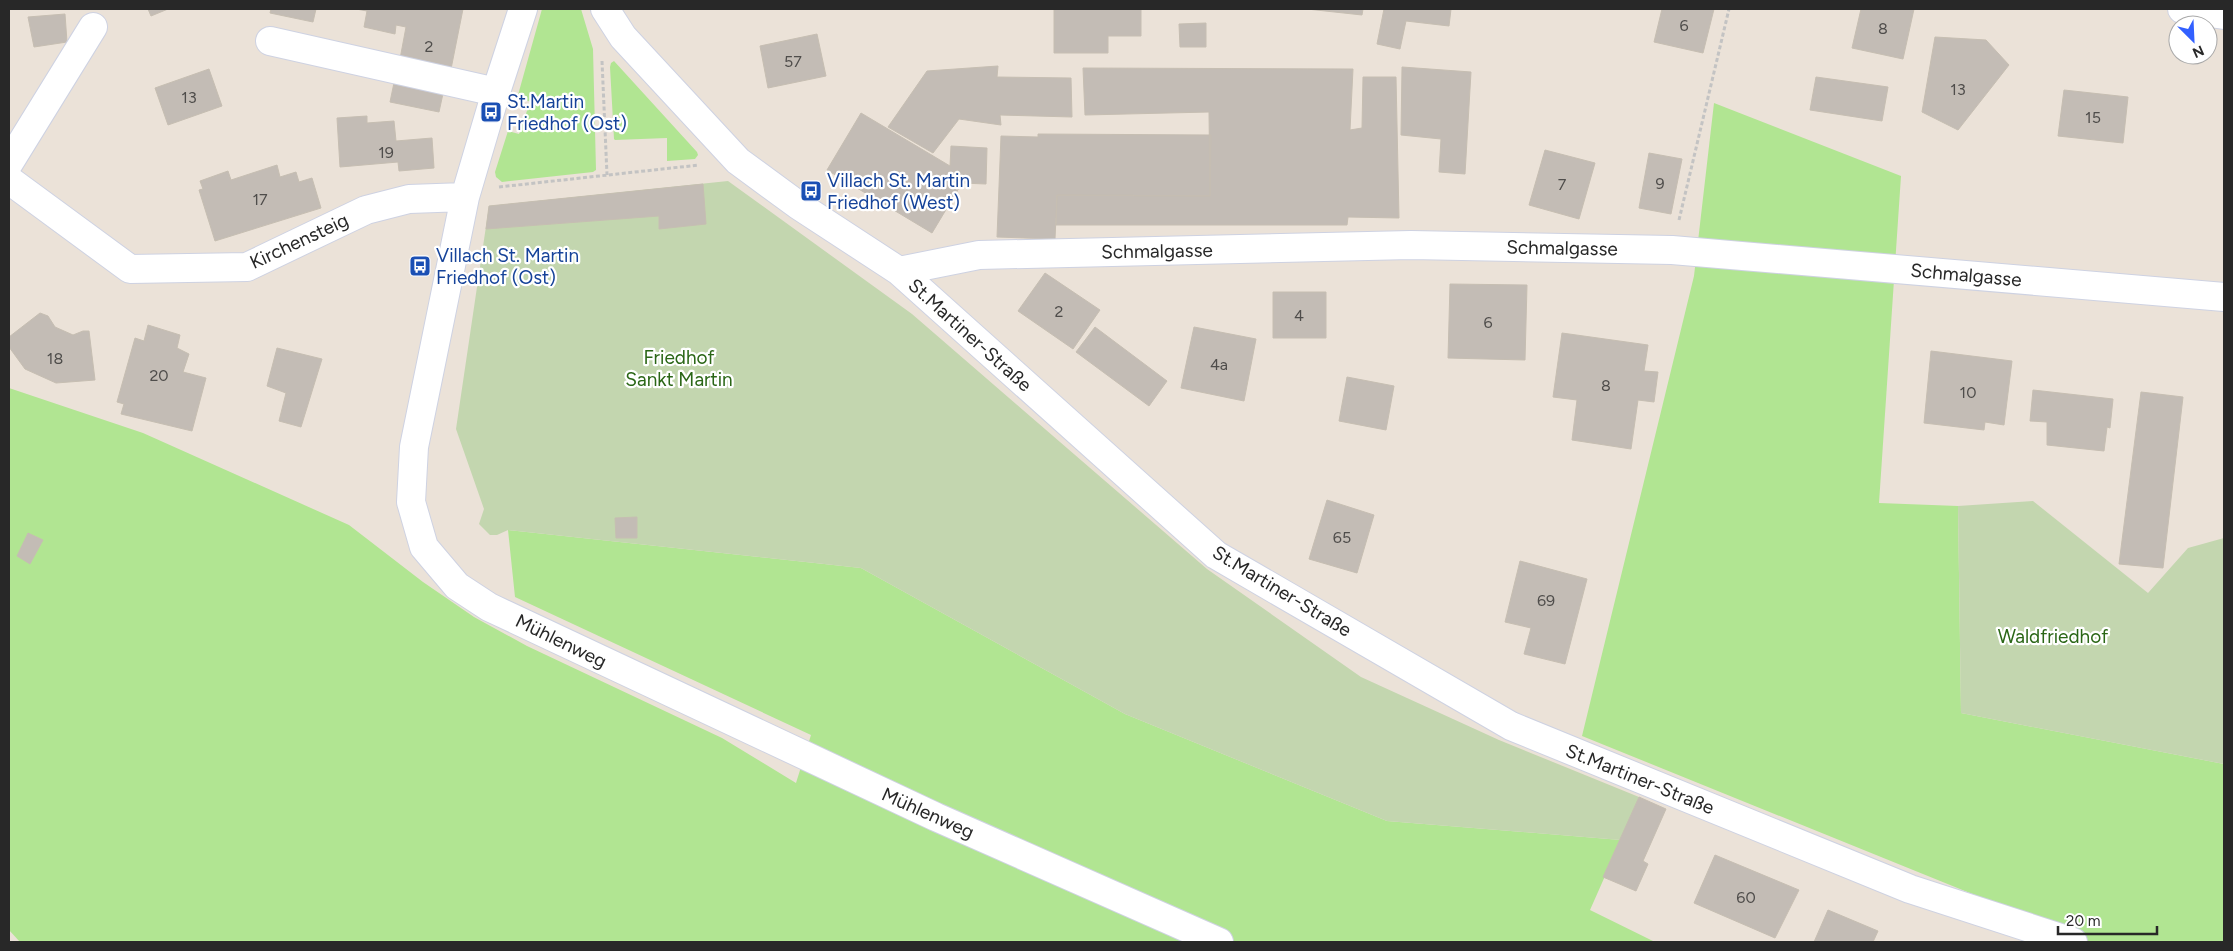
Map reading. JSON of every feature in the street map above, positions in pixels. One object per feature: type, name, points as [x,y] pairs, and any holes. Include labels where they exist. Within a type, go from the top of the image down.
[{"type":"street","name":"Mühlenweg","points":[[523,9],[496,92],[466,197],[414,447],[410,502],[424,547],[457,586],[489,606],[936,818],[1219,942]]},
{"type":"street","name":"St.Martiner-Straße","points":[[605,9],[623,37],[738,160],[785,196],[899,271],[1216,555],[1511,726],[1910,889],[2072,942]]},
{"type":"street","points":[[2182,9],[2224,15]]},
{"type":"street","points":[[9,163],[93,27]]},
{"type":"street","points":[[270,40],[496,92]]},
{"type":"street","name":"Kirchensteig","points":[[9,180],[130,269],[248,267],[366,210],[409,199],[466,197]]},
{"type":"street","name":"Schmalgasse","points":[[899,271],[979,255],[1412,245],[1672,250],[2224,297]]},
{"type":"path","points":[[1672,250],[1729,9]]},
{"type":"path","points":[[602,59],[608,175]]},
{"type":"path","points":[[492,184],[496,187],[738,160]]},
{"type":"green space","points":[[542,9],[581,9],[593,49],[596,170],[593,172],[502,182],[496,177],[495,172],[508,131],[519,134],[530,102],[518,95]]},
{"type":"green space","points":[[614,61],[697,152],[698,155],[695,159],[667,161],[667,138],[614,139],[610,67]]},
{"type":"green space","points":[[1714,103],[1901,176],[1879,503],[1958,506],[1961,713],[2224,764],[2224,942],[2091,942],[1582,736],[1694,276]]},
{"type":"green space","name":"Friedhof Sankt Martin","points":[[728,181],[912,314],[1207,569],[1361,677],[1499,740],[1639,797],[1621,840],[1387,821],[1125,714],[861,568],[508,530],[497,535],[490,535],[479,524],[484,509],[456,429],[489,206]]},
{"type":"green space","points":[[9,388],[143,433],[349,525],[423,582],[474,617],[527,646],[722,738],[796,783],[811,735],[515,597],[508,530],[861,568],[1125,714],[1387,821],[1621,840],[1590,910],[1655,942],[20,942],[9,930]]},
{"type":"green space","name":"Waldfriedhof","points":[[2033,501],[2148,593],[2188,548],[2224,538],[2224,764],[1961,713],[1958,506]]},
{"type":"building","points":[[148,9],[168,9],[151,16]]},
{"type":"building","points":[[271,9],[316,9],[313,22],[270,13]]},
{"type":"building","points":[[356,9],[463,9],[451,69],[400,59],[406,27],[396,25],[395,34],[364,27],[367,11]]},
{"type":"building","points":[[1054,9],[1141,9],[1141,36],[1108,36],[1108,53],[1054,53]]},
{"type":"building","points":[[1307,9],[1363,9],[1362,15]]},
{"type":"building","points":[[1384,9],[1451,9],[1449,26],[1406,21],[1400,49],[1377,44]]},
{"type":"building","points":[[1662,9],[1714,9],[1703,53],[1654,42]]},
{"type":"building","points":[[1861,9],[1914,9],[1903,59],[1852,48]]},
{"type":"building","points":[[65,14],[67,42],[34,47],[28,17]]},
{"type":"building","points":[[1206,23],[1206,47],[1180,47],[1179,24]]},
{"type":"building","points":[[817,34],[826,76],[768,88],[760,46]]},
{"type":"building","points":[[1935,37],[1986,40],[2009,65],[1958,130],[1922,112]]},
{"type":"building","points":[[998,66],[997,77],[1071,78],[1072,117],[1000,115],[1001,125],[959,119],[933,153],[888,127],[927,71]]},
{"type":"building","points":[[1402,67],[1471,72],[1465,174],[1439,172],[1441,139],[1401,135]]},
{"type":"building","points":[[1083,68],[1353,69],[1350,130],[1362,128],[1363,77],[1396,77],[1399,218],[1348,217],[1347,225],[1056,225],[1057,195],[1210,196],[1209,112],[1085,115]]},
{"type":"building","points":[[209,69],[222,106],[168,125],[155,88]]},
{"type":"building","points":[[1816,77],[1888,87],[1882,121],[1810,110]]},
{"type":"building","points":[[395,78],[444,89],[439,112],[390,102]]},
{"type":"building","points":[[2064,90],[2128,97],[2123,143],[2058,136]]},
{"type":"building","points":[[861,113],[950,166],[951,146],[987,148],[986,184],[962,183],[932,233],[827,170]]},
{"type":"building","points":[[367,116],[367,123],[394,121],[396,141],[432,138],[434,168],[399,171],[398,162],[340,167],[337,118]]},
{"type":"building","points":[[1038,134],[1211,135],[1210,196],[1057,195],[1055,239],[997,237],[1001,136],[1038,137]]},
{"type":"building","points":[[1545,150],[1595,163],[1579,219],[1529,205]]},
{"type":"building","points":[[1649,153],[1682,159],[1671,214],[1639,208]]},
{"type":"building","points":[[277,165],[280,177],[296,172],[299,182],[312,178],[321,208],[215,241],[199,190],[203,189],[200,181],[228,171],[231,180]]},
{"type":"building","points":[[703,184],[706,224],[659,229],[659,216],[486,229],[489,206]]},
{"type":"building","points":[[1045,273],[1100,310],[1073,349],[1018,311]]},
{"type":"building","points":[[1450,284],[1527,285],[1525,360],[1448,358]]},
{"type":"building","points":[[1273,292],[1326,292],[1326,338],[1273,338]]},
{"type":"building","points":[[40,313],[48,316],[55,327],[73,335],[89,331],[95,380],[56,383],[25,369],[9,347],[9,337]]},
{"type":"building","points":[[148,325],[180,335],[177,348],[189,354],[183,372],[206,378],[192,431],[121,414],[124,404],[117,402],[135,338],[144,341]]},
{"type":"building","points":[[1095,327],[1167,381],[1149,406],[1076,352]]},
{"type":"building","points":[[1194,327],[1256,339],[1244,401],[1181,388]]},
{"type":"building","points":[[1562,333],[1648,345],[1644,371],[1658,372],[1654,402],[1638,400],[1631,449],[1572,440],[1577,400],[1553,397]]},
{"type":"building","points":[[277,348],[322,359],[301,427],[279,421],[286,393],[267,386]]},
{"type":"building","points":[[1931,351],[2012,361],[2004,425],[1985,422],[1984,430],[1924,423]]},
{"type":"building","points":[[1347,377],[1394,386],[1386,430],[1339,421]]},
{"type":"building","points":[[2033,390],[2113,399],[2110,428],[2107,427],[2104,451],[2047,445],[2047,422],[2030,421]]},
{"type":"building","points":[[2141,392],[2183,397],[2163,568],[2119,564]]},
{"type":"building","points":[[1327,500],[1374,515],[1357,573],[1309,559]]},
{"type":"building","points":[[637,517],[637,538],[616,538],[615,518]]},
{"type":"building","points":[[28,533],[43,540],[30,564],[17,556]]},
{"type":"building","points":[[1520,561],[1587,579],[1565,664],[1524,654],[1531,628],[1505,622]]},
{"type":"building","points":[[1639,797],[1666,809],[1643,861],[1648,864],[1636,891],[1603,877]]},
{"type":"building","points":[[1715,855],[1799,890],[1775,938],[1694,903]]},
{"type":"building","points":[[1828,910],[1878,931],[1873,942],[1814,942]]},
{"type":"place","name":"St.Martin Friedhof (Ost)","points":[[491,112]]},
{"type":"place","name":"Villach St. Martin Friedhof (West)","points":[[811,191]]},
{"type":"place","name":"Villach St. Martin Friedhof (Ost)","points":[[420,266]]}]
